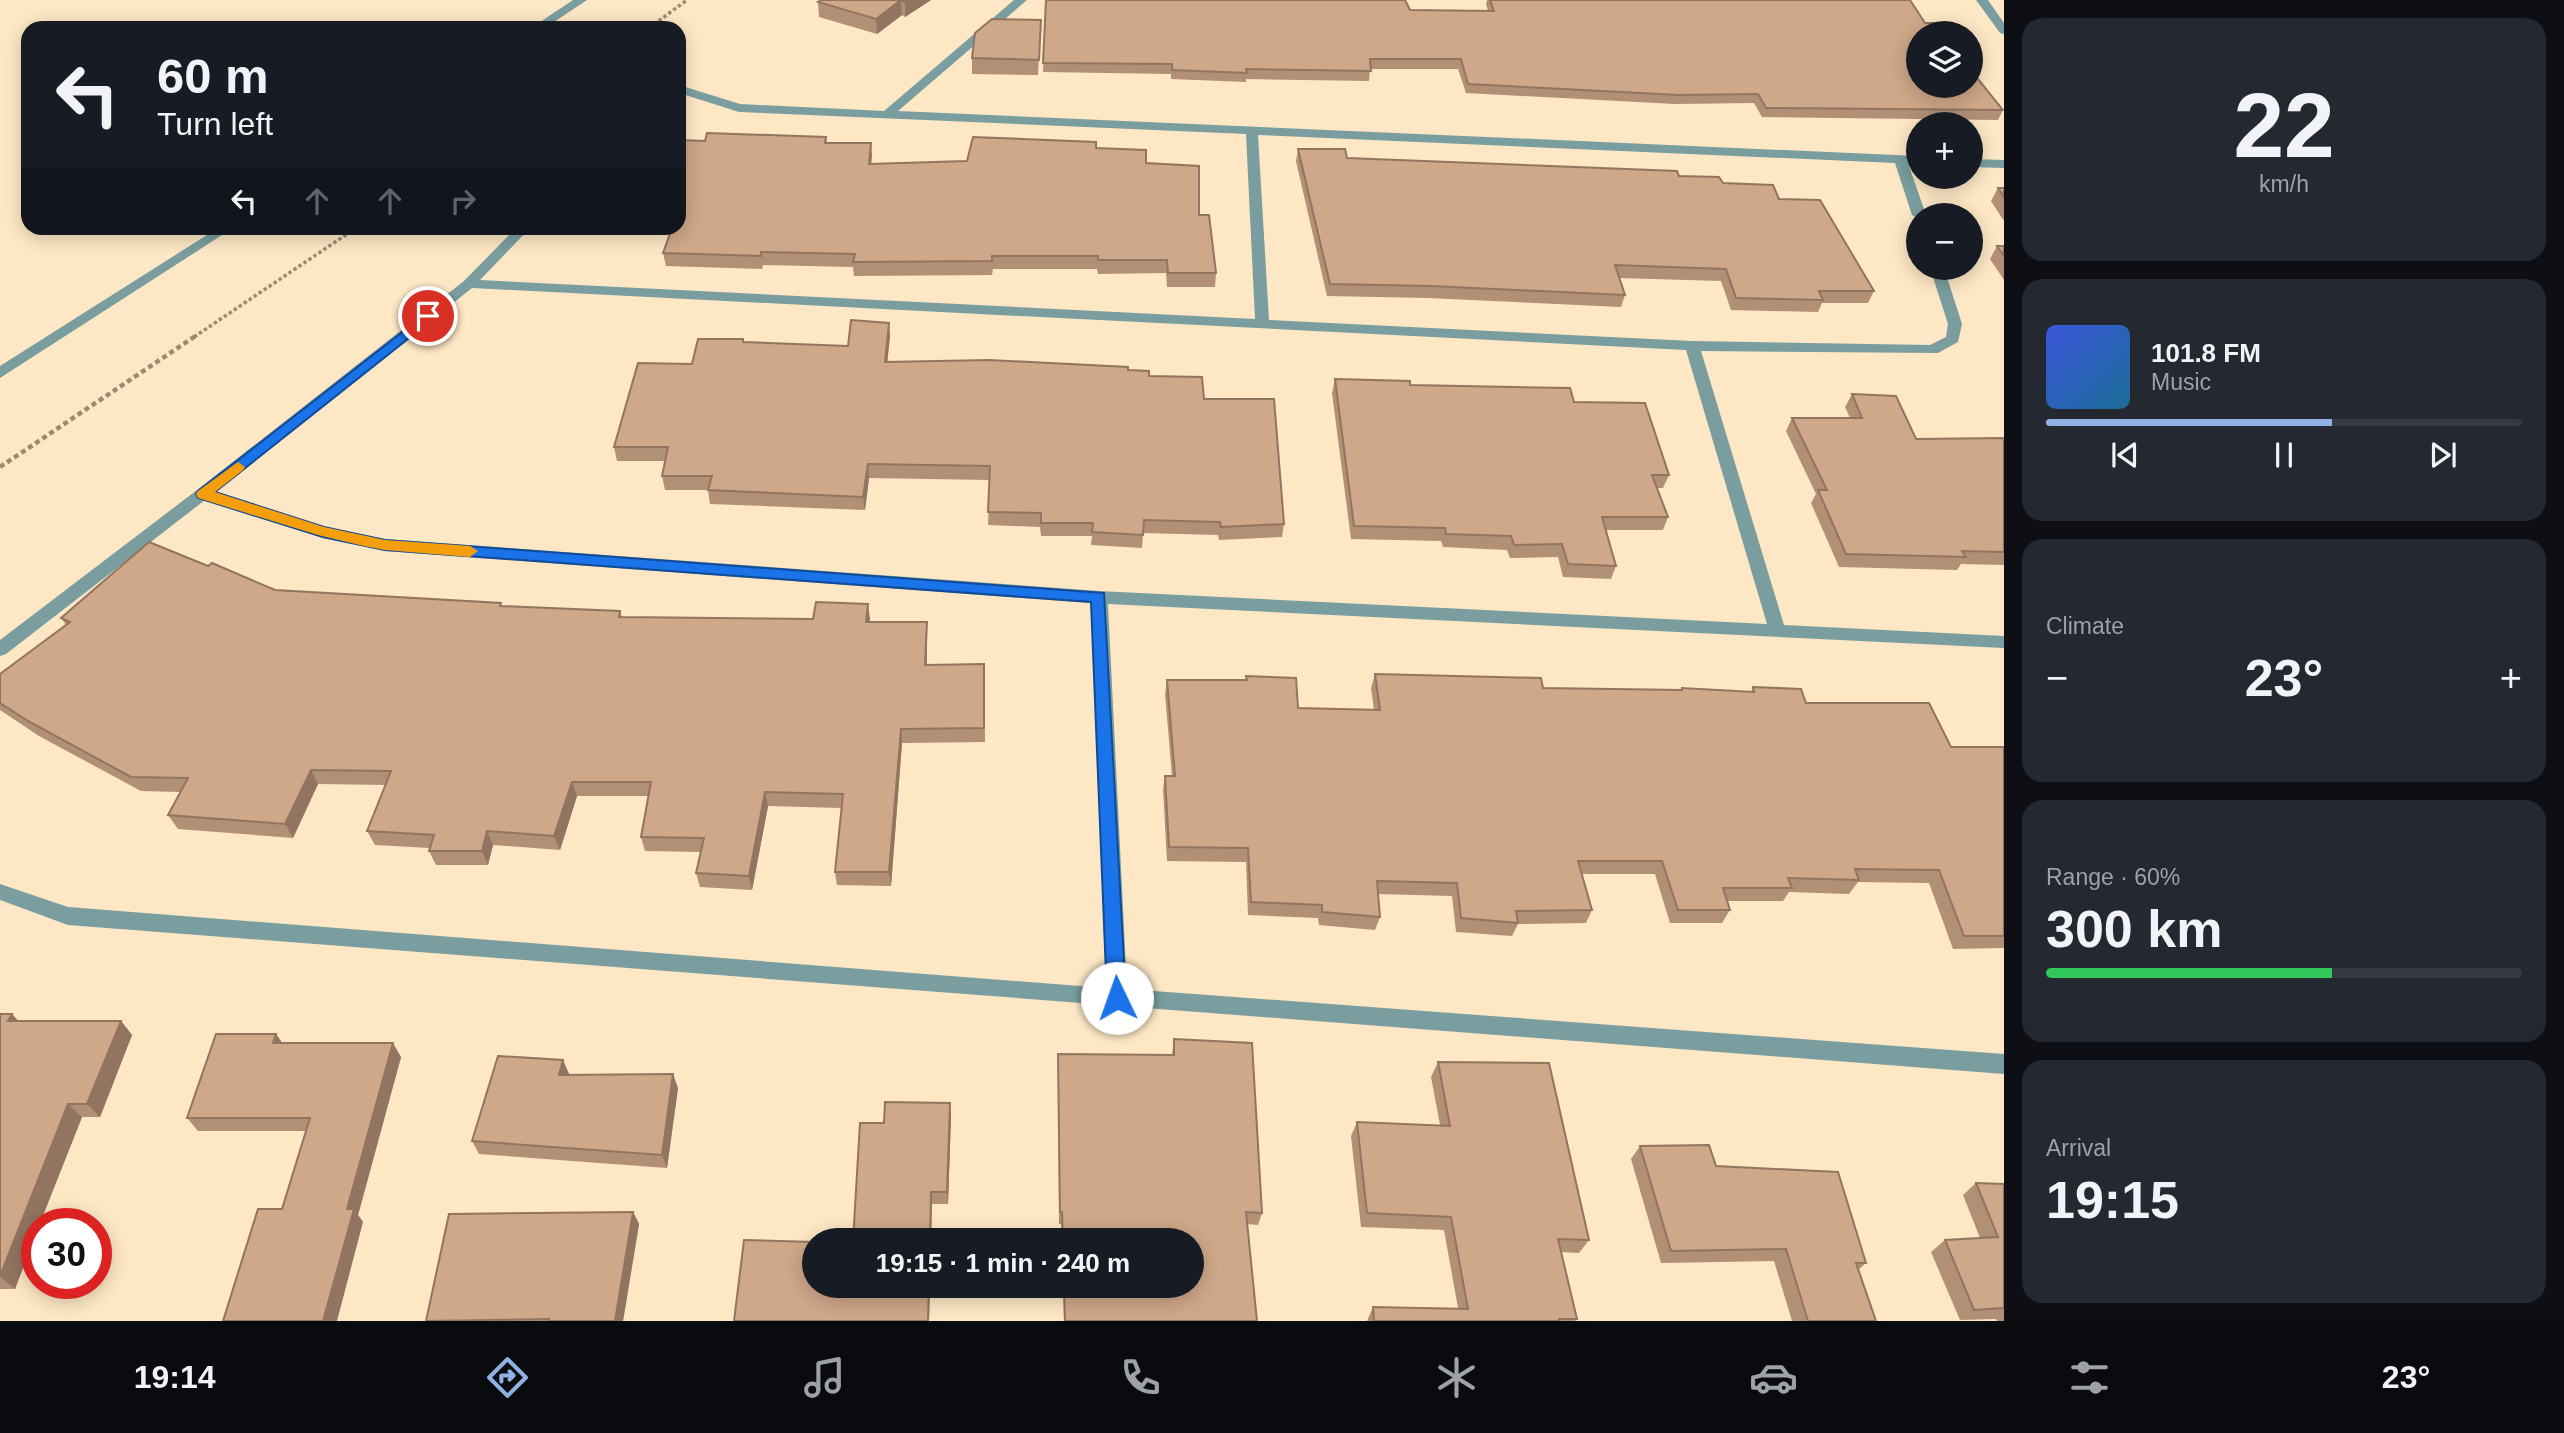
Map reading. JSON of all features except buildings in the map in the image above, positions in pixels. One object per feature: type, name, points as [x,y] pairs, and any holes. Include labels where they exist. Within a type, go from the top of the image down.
[{"type":"street","points":[[548,21],[581,0]]},
{"type":"street","points":[[888,114],[1021,0]]},
{"type":"street","points":[[1982,0],[2004,31]]},
{"type":"street","points":[[686,91],[739,107],[1906,159]]},
{"type":"street","points":[[1252,131],[1262,325]]},
{"type":"street","points":[[1900,159],[1915,203]]},
{"type":"street","points":[[1983,163],[2004,164]]},
{"type":"street","points":[[0,373],[215,235]]},
{"type":"street","points":[[0,649],[203,494],[469,284],[516,235]]},
{"type":"street","points":[[469,284],[1692,346],[1933,350],[1953,339],[1955,324],[1941,280]]},
{"type":"street","points":[[1692,346],[1778,632]]},
{"type":"street","points":[[203,494],[323,532],[385,545],[1099,597],[2004,642]]},
{"type":"street","points":[[1099,597],[1117,998]]},
{"type":"street","points":[[0,892],[68,916],[2004,1064]]},
{"type":"path","points":[[658,21],[687,0]]},
{"type":"path","points":[[0,467],[346,235]]},
{"type":"slow traffic","points":[[238,467],[203,494],[323,532],[364,541],[470,551]]},
{"type":"route","points":[[428,316],[203,494],[323,532],[385,545],[1099,597],[1117,998]]}]
